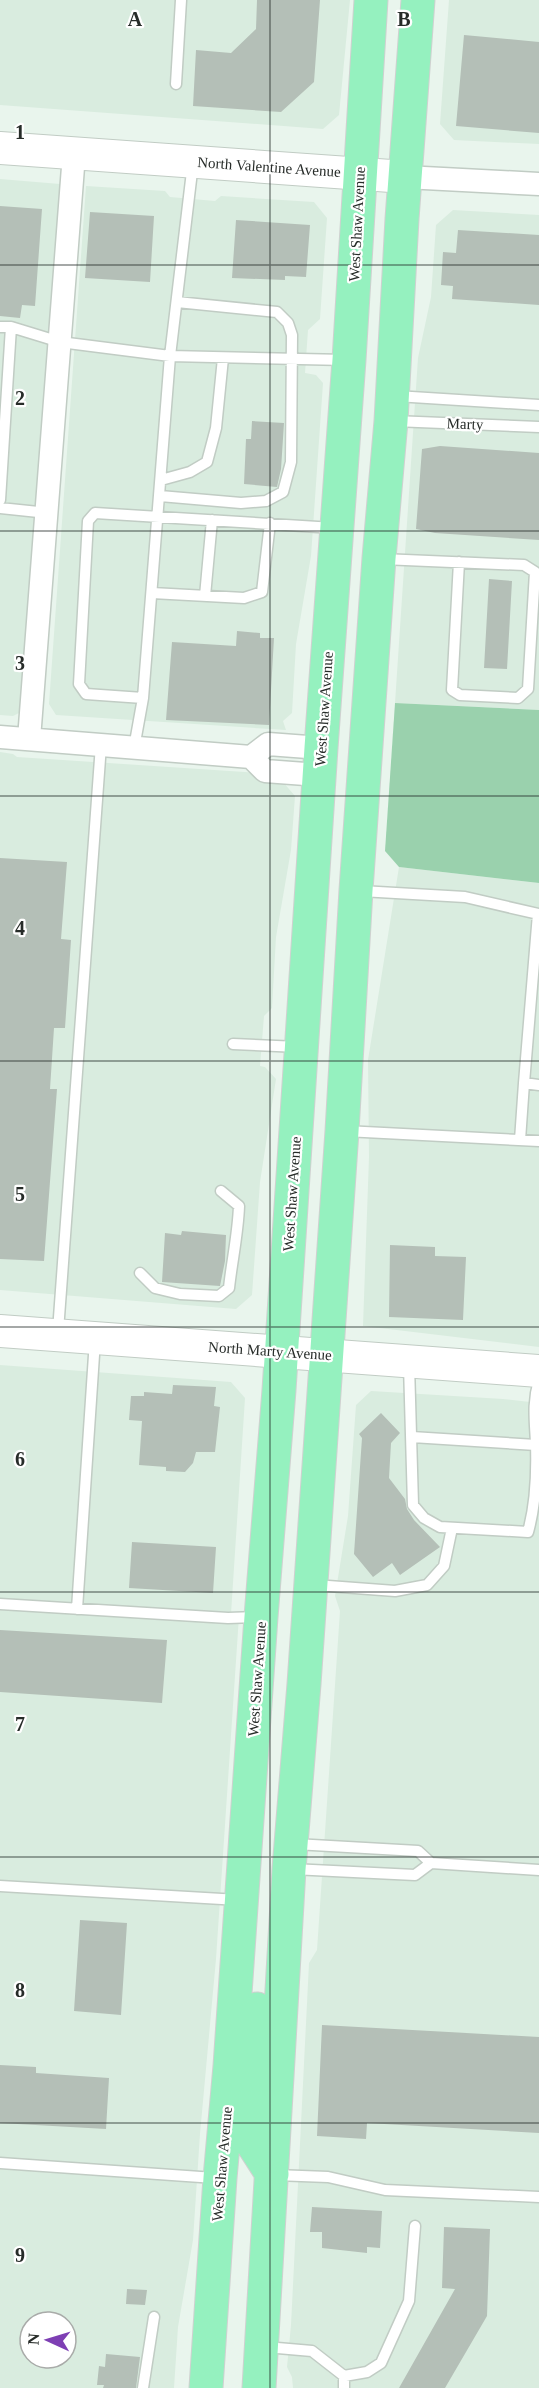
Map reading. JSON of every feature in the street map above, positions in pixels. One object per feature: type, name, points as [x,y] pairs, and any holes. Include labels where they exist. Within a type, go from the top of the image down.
[{"type":"main road","name":"West Shaw Avenue","points":[[206,2388],[282,1352],[371,0]]},
{"type":"main road","points":[[259,2388],[290,1856],[342,1131],[379,558],[392,409],[418,0]]},
{"type":"main road","points":[[320,761],[332,756],[338,765],[340,778],[336,865],[356,890]]},
{"type":"main road","points":[[261,1617],[279,1672],[269,1841],[279,1863],[290,1856]]},
{"type":"main road","points":[[242,1900],[251,1904],[257,1911],[261,1931],[249,2138],[272,2174]]},
{"type":"street","name":"North Valentine Avenue","points":[[0,148],[405,177],[539,184]]},
{"type":"street","points":[[29,739],[74,154]]},
{"type":"street","points":[[0,737],[251,757],[268,744],[320,761]]},
{"type":"street","name":"North Marty Avenue","points":[[0,1331],[539,1371]]},
{"type":"lane","points":[[176,84],[182,0]]},
{"type":"lane","points":[[134,748],[143,698],[170,356],[194,162]]},
{"type":"lane","points":[[160,496],[241,503],[266,501],[283,492],[291,462],[293,359],[292,335],[288,323],[278,312],[177,302]]},
{"type":"lane","points":[[0,500],[6,327],[60,342],[170,356],[349,360]]},
{"type":"lane","points":[[161,480],[190,472],[207,462],[216,428],[224,358]]},
{"type":"lane","name":"Marty","points":[[392,409],[539,405]]},
{"type":"lane","name":"Marty","points":[[392,409],[539,427]]},
{"type":"lane","points":[[0,508],[48,513]]},
{"type":"lane","points":[[143,698],[86,694],[79,684],[88,521],[95,513],[338,528]]},
{"type":"lane","points":[[205,596],[212,520]]},
{"type":"lane","points":[[152,593],[244,598],[262,592],[270,524]]},
{"type":"lane","points":[[379,558],[524,565],[535,572],[528,689],[518,698],[460,695],[452,690],[459,562]]},
{"type":"lane","points":[[57,1335],[101,745]]},
{"type":"lane","points":[[356,890],[465,897],[539,914],[520,1140]]},
{"type":"lane","points":[[233,1044],[302,1047]]},
{"type":"lane","points":[[524,1083],[539,1085]]},
{"type":"lane","points":[[342,1131],[539,1142]]},
{"type":"lane","points":[[140,1273],[155,1288],[180,1294],[219,1296],[229,1288],[231,1263],[238,1233],[239,1206],[220,1191]]},
{"type":"lane","points":[[77,1609],[96,1338]]},
{"type":"lane","points":[[408,1361],[413,1505],[424,1518],[440,1527],[528,1532],[534,1508],[536,1445],[534,1398],[539,1380]]},
{"type":"lane","points":[[412,1437],[536,1445]]},
{"type":"lane","points":[[310,1584],[395,1590],[427,1585],[444,1566],[452,1528]]},
{"type":"lane","points":[[0,1604],[228,1618],[261,1617]]},
{"type":"lane","points":[[290,1856],[418,1851],[431,1863],[539,1870]]},
{"type":"lane","points":[[290,1856],[415,1875],[431,1863]]},
{"type":"lane","points":[[0,1886],[242,1900]]},
{"type":"lane","points":[[0,2163],[220,2178]]},
{"type":"lane","points":[[272,2174],[328,2177],[385,2190],[539,2197]]},
{"type":"lane","points":[[262,2347],[312,2351],[344,2382],[367,2372],[381,2362],[409,2301],[415,2226]]},
{"type":"lane","points":[[143,2388],[154,2317]]},
{"type":"shaded area","points":[[0,0],[350,0],[339,115],[323,129],[0,105]]},
{"type":"shaded area","points":[[449,0],[539,0],[539,144],[454,140],[440,124]]},
{"type":"shaded area","points":[[0,179],[60,184],[21,712],[13,716],[0,715]]},
{"type":"shaded area","points":[[86,186],[165,191],[170,197],[215,201],[221,196],[314,202],[327,218],[320,319],[308,330],[305,373],[316,375],[323,383],[311,556],[296,644],[292,713],[283,721],[286,730],[56,715],[49,704]]},
{"type":"shaded area","points":[[453,210],[539,215],[539,710],[395,703],[418,358],[431,297],[436,225]]},
{"type":"shaded area","points":[[0,752],[17,757],[276,774],[295,796],[291,850],[276,937],[272,1008],[264,1016],[260,1066],[265,1067],[276,1079],[260,1182],[252,1295],[236,1309],[0,1290]]},
{"type":"shaded area","points":[[399,867],[539,883],[539,1347],[363,1326],[369,1157],[368,1060]]},
{"type":"shaded area","points":[[0,1365],[231,1382],[245,1398],[231,1614],[239,1616],[216,1959],[193,2240],[178,2327],[174,2388],[0,2388]]},
{"type":"shaded area","points":[[371,1391],[539,1403],[539,2388],[293,2388],[292,2377],[287,2367],[309,1963],[317,1950],[340,1611],[335,1596],[348,1516],[356,1405]]},
{"type":"green space","points":[[395,703],[539,710],[539,883],[399,867],[385,851]]},
{"type":"building","points":[[257,0],[320,0],[314,82],[281,112],[193,106],[196,50],[231,53],[256,29]]},
{"type":"building","points":[[464,35],[539,42],[539,133],[456,126]]},
{"type":"building","points":[[0,206],[42,209],[35,306],[22,305],[20,318],[0,316]]},
{"type":"building","points":[[90,212],[154,216],[150,282],[85,278]]},
{"type":"building","points":[[236,220],[310,225],[306,277],[285,276],[285,280],[232,278]]},
{"type":"building","points":[[458,230],[539,235],[539,305],[452,299],[453,286],[441,285],[443,252],[456,253]]},
{"type":"building","points":[[252,421],[284,423],[281,469],[277,487],[244,484],[246,439],[251,439]]},
{"type":"building","points":[[440,446],[539,453],[539,540],[435,533],[416,529],[422,449]]},
{"type":"building","points":[[489,579],[512,581],[507,669],[484,668]]},
{"type":"building","points":[[237,631],[260,633],[260,638],[274,638],[269,725],[166,720],[172,642],[236,646]]},
{"type":"building","points":[[0,858],[67,862],[61,939],[71,940],[65,1028],[54,1028],[50,1089],[57,1089],[44,1261],[0,1259]]},
{"type":"building","points":[[182,1231],[226,1235],[225,1261],[220,1286],[162,1282],[165,1233],[181,1235]]},
{"type":"building","points":[[390,1245],[435,1247],[435,1256],[466,1257],[463,1320],[389,1317]]},
{"type":"building","points":[[173,1385],[216,1387],[214,1406],[220,1407],[215,1452],[196,1452],[193,1463],[185,1472],[166,1471],[166,1467],[139,1465],[142,1421],[129,1420],[131,1396],[144,1396],[144,1392],[172,1394]]},
{"type":"building","points":[[381,1413],[400,1433],[391,1443],[389,1478],[405,1499],[407,1509],[414,1520],[440,1547],[400,1575],[392,1563],[373,1577],[354,1554],[362,1438],[359,1434]]},
{"type":"building","points":[[132,1542],[216,1547],[213,1593],[129,1588]]},
{"type":"building","points":[[0,1630],[167,1640],[162,1703],[0,1692]]},
{"type":"building","points":[[80,1920],[127,1923],[121,2015],[74,2011]]},
{"type":"building","points":[[322,2025],[539,2037],[539,2133],[367,2123],[366,2139],[317,2136]]},
{"type":"building","points":[[0,2065],[36,2067],[36,2073],[109,2078],[106,2129],[0,2123]]},
{"type":"building","points":[[312,2207],[382,2211],[380,2248],[367,2247],[367,2253],[322,2248],[322,2232],[310,2232]]},
{"type":"building","points":[[444,2227],[490,2229],[487,2316],[445,2388],[399,2388],[455,2289],[442,2288]]},
{"type":"building","points":[[127,2289],[147,2290],[145,2305],[126,2304]]},
{"type":"building","points":[[106,2354],[140,2357],[136,2388],[103,2388],[104,2385],[97,2385],[99,2366],[105,2367]]}]
